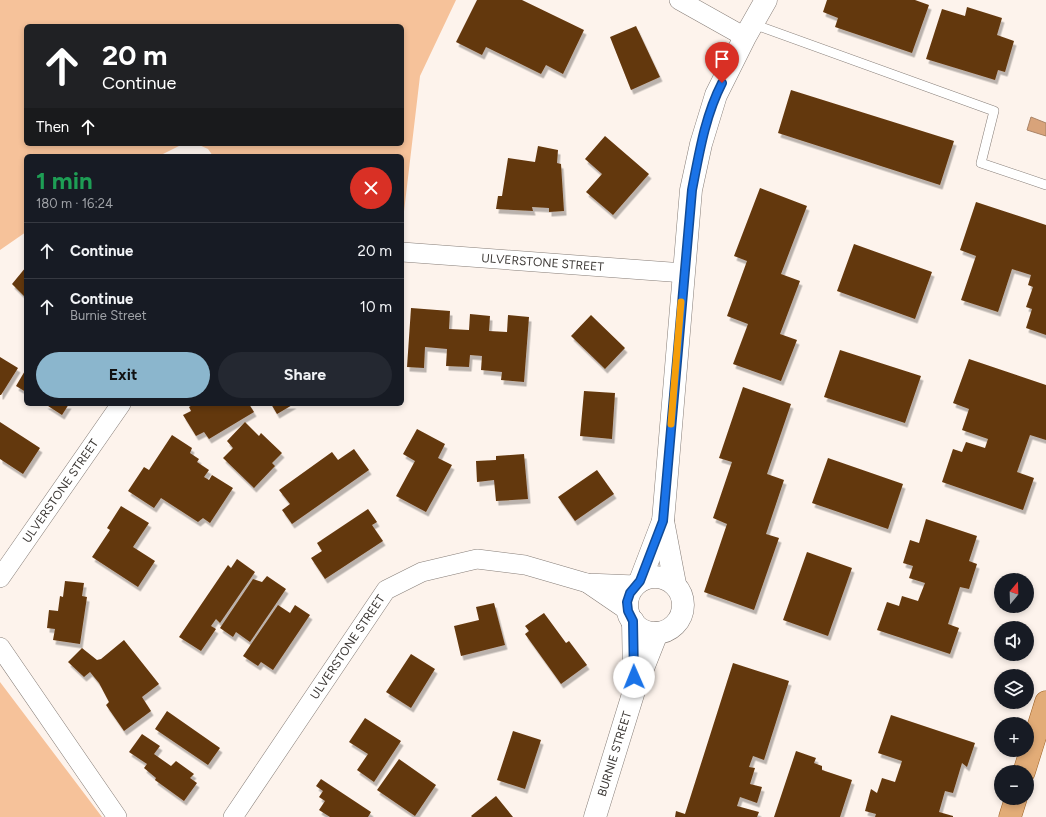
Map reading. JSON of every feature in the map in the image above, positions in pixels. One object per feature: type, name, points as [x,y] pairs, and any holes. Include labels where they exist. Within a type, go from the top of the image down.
[{"type":"main road","points":[[1028,765],[1039,748],[1044,714]]},
{"type":"main road","points":[[1010,817],[1014,805]]},
{"type":"street","points":[[680,0],[749,30]]},
{"type":"street","points":[[675,584],[663,521],[692,190],[700,144],[716,95],[766,0]]},
{"type":"street","name":"ULVERSTONE STREET","points":[[404,252],[684,273]]},
{"type":"street","name":"ULVERSTONE STREET","points":[[0,578],[120,406]]},
{"type":"street","points":[[637,583],[648,577],[658,576],[675,584],[681,592],[683,610],[675,625],[669,629],[657,633],[647,632],[639,628],[630,616],[627,602],[630,593],[637,583],[663,521]]},
{"type":"street","name":"ULVERSTONE STREET","points":[[233,817],[386,590],[422,572],[477,559],[525,565],[587,583],[637,583]]},
{"type":"street","name":"ULVERSTONE STREET","points":[[587,583],[630,616]]},
{"type":"street","name":"BURNIE STREET","points":[[630,616],[634,691]]},
{"type":"street","name":"BURNIE STREET","points":[[595,817],[634,691],[657,633]]},
{"type":"street","points":[[0,647],[117,817]]},
{"type":"lane","points":[[749,30],[994,111],[981,163],[1046,185]]},
{"type":"shaded area","points":[[0,0],[456,0],[420,76],[404,212],[404,154],[212,154],[208,149],[201,146],[404,146],[404,24],[24,24],[24,146],[179,146],[163,154],[24,154],[24,233],[0,250]]},
{"type":"shaded area","points":[[1031,117],[1046,123],[1046,136],[1027,130]]},
{"type":"shaded area","points":[[0,682],[102,817],[0,817]]},
{"type":"building","points":[[477,0],[522,0],[584,30],[563,74],[546,65],[541,74],[486,47],[482,55],[456,42]]},
{"type":"building","points":[[827,0],[915,0],[929,5],[912,53],[835,27],[838,18],[823,12]]},
{"type":"building","points":[[967,7],[1002,18],[997,35],[1014,41],[1005,72],[998,70],[995,80],[926,59],[942,9],[965,16]]},
{"type":"building","points":[[636,26],[660,77],[631,90],[610,37]]},
{"type":"building","points":[[791,90],[954,141],[940,185],[778,133]]},
{"type":"building","points":[[605,136],[649,174],[613,215],[586,192],[602,174],[585,159]]},
{"type":"building","points":[[538,146],[558,150],[557,163],[561,164],[564,211],[549,212],[549,208],[532,207],[533,211],[496,209],[498,196],[502,196],[508,158],[535,162]]},
{"type":"building","points":[[760,188],[807,206],[781,274],[800,281],[780,334],[797,340],[781,381],[733,364],[748,324],[727,316],[747,261],[734,256]]},
{"type":"building","points":[[976,202],[1046,225],[1046,335],[1026,328],[1032,309],[1026,307],[1033,287],[1028,285],[1031,275],[1012,269],[998,312],[961,300],[976,256],[960,250]]},
{"type":"building","points":[[854,244],[932,272],[915,319],[837,291]]},
{"type":"building","points":[[24,269],[24,296],[12,284]]},
{"type":"building","points":[[411,308],[450,311],[449,329],[469,330],[470,314],[490,316],[489,331],[507,332],[508,315],[529,317],[524,382],[501,380],[502,372],[481,370],[482,356],[470,355],[469,367],[446,366],[447,349],[425,347],[424,368],[407,367]]},
{"type":"building","points":[[591,315],[625,348],[605,369],[571,336]]},
{"type":"building","points":[[840,350],[921,376],[905,423],[824,397]]},
{"type":"building","points":[[0,357],[18,368],[1,395],[0,395]]},
{"type":"building","points":[[969,359],[1046,385],[1046,440],[1030,435],[1017,472],[1034,478],[1023,510],[942,482],[953,449],[962,452],[966,442],[985,448],[988,439],[962,430],[969,409],[953,403]]},
{"type":"building","points":[[24,372],[24,391],[16,386]]},
{"type":"building","points":[[743,387],[791,404],[767,474],[784,480],[766,534],[779,538],[754,610],[704,592],[727,524],[713,518],[732,462],[719,458]]},
{"type":"building","points":[[584,391],[615,393],[612,439],[580,436]]},
{"type":"building","points":[[48,406],[68,406],[62,415]]},
{"type":"building","points":[[250,406],[254,412],[209,439],[204,432],[196,436],[183,415],[191,411],[189,407]]},
{"type":"building","points":[[272,406],[291,406],[277,414]]},
{"type":"building","points":[[0,422],[40,448],[23,474],[0,459]]},
{"type":"building","points":[[245,422],[259,436],[261,433],[282,453],[272,463],[275,466],[254,488],[223,458],[233,448],[227,441]]},
{"type":"building","points":[[417,429],[445,444],[438,458],[452,465],[426,512],[396,496],[415,461],[403,454]]},
{"type":"building","points":[[172,435],[192,448],[190,453],[199,459],[197,462],[209,470],[204,477],[209,480],[212,475],[233,488],[210,523],[203,518],[198,522],[161,498],[154,508],[128,491],[144,467],[149,470]]},
{"type":"building","points":[[354,449],[369,470],[292,524],[282,510],[290,504],[279,490],[332,452],[338,460]]},
{"type":"building","points":[[524,454],[528,499],[496,501],[494,480],[477,482],[476,461],[496,460],[496,456]]},
{"type":"building","points":[[828,458],[903,484],[888,529],[812,503]]},
{"type":"building","points":[[597,470],[614,494],[575,521],[558,497]]},
{"type":"building","points":[[121,506],[149,523],[133,547],[155,561],[138,587],[92,557],[110,530],[107,528]]},
{"type":"building","points":[[368,509],[377,522],[372,525],[383,541],[325,579],[311,558],[322,551],[317,543]]},
{"type":"building","points":[[926,519],[977,536],[969,561],[977,564],[969,589],[960,587],[948,624],[959,628],[950,654],[877,630],[887,602],[899,606],[902,596],[918,601],[925,583],[909,578],[913,566],[903,563],[910,540],[919,543]]},
{"type":"building","points":[[807,552],[852,568],[828,636],[783,620]]},
{"type":"building","points":[[237,559],[255,572],[220,623],[216,619],[211,626],[216,629],[201,651],[179,637],[228,565],[231,568]]},
{"type":"building","points":[[267,576],[286,589],[250,642],[236,632],[233,637],[220,628],[253,579],[262,582]]},
{"type":"building","points":[[65,581],[84,583],[82,596],[87,597],[80,644],[53,640],[55,629],[47,628],[49,610],[58,611],[60,596],[63,597]]},
{"type":"building","points":[[494,603],[505,645],[461,656],[454,626],[479,620],[476,607]]},
{"type":"building","points":[[278,605],[290,613],[295,605],[310,615],[273,670],[261,662],[258,666],[243,656]]},
{"type":"building","points":[[544,613],[566,643],[569,641],[587,665],[561,684],[525,634],[529,631],[525,626]]},
{"type":"building","points":[[124,640],[159,684],[142,697],[151,711],[124,731],[106,705],[109,702],[99,683],[90,672],[84,677],[68,662],[82,648],[97,660],[101,659]]},
{"type":"building","points":[[411,654],[435,669],[411,708],[386,692]]},
{"type":"building","points":[[733,663],[789,681],[764,760],[753,756],[749,767],[755,768],[750,784],[762,787],[757,803],[740,797],[737,806],[759,812],[757,817],[675,817],[676,811],[685,814]]},
{"type":"building","points":[[167,711],[220,748],[208,765],[155,729]]},
{"type":"building","points":[[891,715],[975,743],[967,767],[962,763],[953,793],[945,791],[939,812],[953,817],[875,817],[876,814],[865,811],[871,789],[877,793],[882,778],[895,782],[902,761],[878,753]]},
{"type":"building","points":[[365,718],[401,741],[374,782],[357,770],[368,754],[349,742]]},
{"type":"building","points":[[513,731],[541,740],[525,789],[497,780]]},
{"type":"building","points":[[142,734],[160,746],[154,754],[171,766],[176,761],[194,774],[190,778],[197,783],[184,801],[155,780],[156,778],[144,768],[147,764],[129,752]]},
{"type":"building","points":[[796,751],[816,758],[814,763],[822,766],[822,770],[852,780],[840,817],[774,817]]},
{"type":"building","points":[[399,759],[436,785],[415,816],[377,790]]},
{"type":"building","points":[[321,779],[371,812],[368,817],[330,817],[319,810],[325,801],[319,797],[323,791],[316,786]]},
{"type":"building","points":[[496,796],[513,817],[471,816]]},
{"type":"slow traffic","points":[[671,424],[681,302]]},
{"type":"route","points":[[634,677],[633,621],[628,611],[627,602],[635,584],[640,581],[663,521],[692,190],[700,144],[716,95],[722,83]]}]
